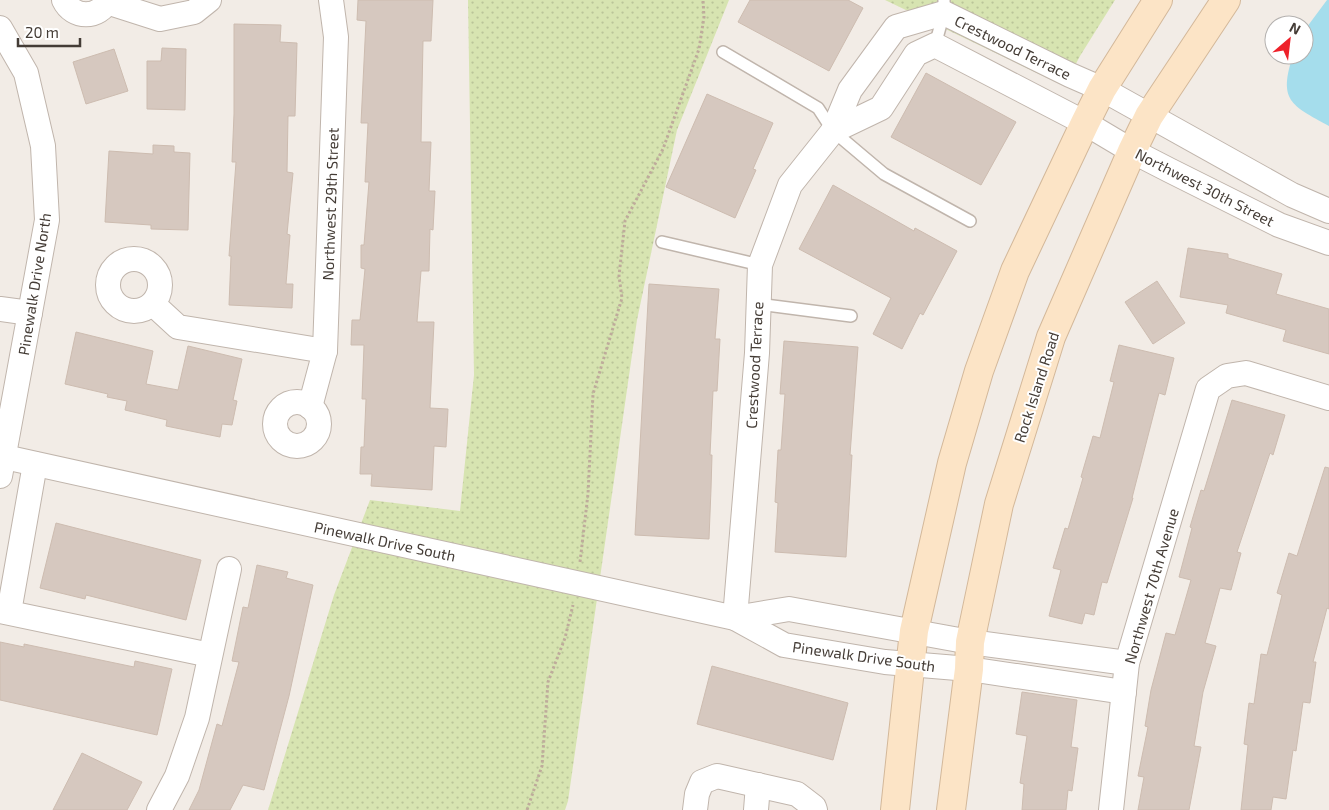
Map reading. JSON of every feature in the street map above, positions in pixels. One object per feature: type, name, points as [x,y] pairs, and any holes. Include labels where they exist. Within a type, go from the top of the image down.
[{"type":"main road","points":[[895,810],[914,631],[952,463],[979,370],[1015,271],[1085,123],[1102,89],[1158,0]]},
{"type":"main road","name":"Rock Island Road","points":[[951,810],[969,669],[970,642],[1000,504],[1051,337],[1149,116],[1226,0]]},
{"type":"street","points":[[64,0],[66,6],[74,12],[83,15],[101,10],[107,1],[160,19],[194,12],[209,0]]},
{"type":"street","name":"Northwest 29th Street","points":[[310,407],[325,351],[336,37],[331,0]]},
{"type":"street","name":"Crestwood Terrace","points":[[735,618],[757,353],[760,264],[790,186],[833,131],[850,90],[896,27],[944,7],[1070,75],[1102,89]]},
{"type":"street","name":"Pinewalk Drive North","points":[[0,28],[26,74],[43,146],[48,220],[1,463]]},
{"type":"street","points":[[935,45],[1085,123]]},
{"type":"street","name":"Crestwood Terrace","points":[[833,131],[881,108],[916,54],[935,45]]},
{"type":"street","points":[[1102,89],[1292,195],[1329,210]]},
{"type":"street","name":"Northwest 30th Street","points":[[1085,123],[1132,151],[1280,225],[1329,242]]},
{"type":"street","points":[[153,304],[178,326],[325,351]]},
{"type":"street","points":[[0,309],[30,313]]},
{"type":"street","name":"Northwest 70th Avenue","points":[[1111,810],[1127,663],[1208,389],[1227,376],[1246,373],[1329,398]]},
{"type":"street","name":"Pinewalk Drive South","points":[[1,463],[35,464],[735,618],[784,645],[911,665],[969,669],[1124,692]]},
{"type":"street","points":[[35,464],[4,611],[210,655]]},
{"type":"street","points":[[159,810],[176,776],[197,718],[229,569]]},
{"type":"street","name":"Pinewalk Drive South","points":[[735,618],[789,609],[970,642],[1127,663]]},
{"type":"street","points":[[695,810],[697,794],[702,782],[716,776],[797,794],[814,807],[815,810]]},
{"type":"street","points":[[756,810],[758,785]]},
{"type":"lane","points":[[935,45],[944,7]]},
{"type":"lane","points":[[724,52],[818,108],[833,131],[884,174],[970,221]]},
{"type":"lane","points":[[662,242],[760,264]]},
{"type":"lane","points":[[758,304],[850,316]]},
{"type":"path","points":[[527,810],[542,766],[548,682],[565,638],[573,608],[588,494],[593,394],[622,298],[619,276],[625,221],[663,149],[700,49],[704,17],[703,0]]},
{"type":"green space","points":[[468,0],[729,0],[677,130],[637,320],[568,801],[565,810],[268,810],[334,595],[370,500],[460,511],[474,375]]},
{"type":"green space","points":[[885,0],[1115,0],[1062,85]]},
{"type":"water","points":[[1327,0],[1329,0],[1329,126],[1305,113],[1291,100],[1288,92],[1287,83],[1290,65],[1314,65],[1314,18]]},
{"type":"building","points":[[358,0],[433,0],[431,41],[423,41],[421,142],[431,142],[429,191],[435,191],[433,230],[430,229],[429,271],[421,271],[417,322],[434,322],[430,408],[448,409],[446,447],[434,446],[432,490],[371,486],[372,474],[360,474],[361,447],[364,447],[366,399],[362,399],[364,345],[351,345],[352,320],[360,320],[365,269],[361,268],[361,245],[364,245],[369,182],[365,182],[368,123],[361,123],[366,21],[357,20]]},
{"type":"building","points":[[750,0],[848,0],[863,8],[829,71],[738,22]]},
{"type":"building","points":[[234,24],[281,25],[280,42],[297,43],[295,116],[288,116],[287,172],[293,173],[287,234],[290,235],[286,284],[293,284],[292,308],[229,305],[231,256],[229,256],[236,162],[232,162]]},
{"type":"building","points":[[162,48],[186,49],[185,110],[147,109],[147,61],[161,61]]},
{"type":"building","points":[[114,49],[128,91],[86,104],[73,62]]},
{"type":"building","points":[[926,73],[1016,122],[981,185],[891,137]]},
{"type":"building","points":[[707,94],[773,123],[753,169],[756,170],[735,218],[666,187]]},
{"type":"building","points":[[153,145],[174,146],[174,152],[190,153],[188,230],[151,229],[151,225],[105,222],[109,151],[153,154]]},
{"type":"building","points":[[833,185],[914,231],[915,228],[957,251],[923,315],[920,313],[902,349],[873,334],[891,298],[799,249]]},
{"type":"building","points":[[1188,248],[1228,254],[1228,258],[1282,274],[1276,294],[1329,309],[1329,354],[1283,341],[1286,330],[1226,313],[1228,305],[1180,297]]},
{"type":"building","points":[[1157,281],[1185,323],[1153,344],[1125,302]]},
{"type":"building","points":[[649,284],[719,289],[715,339],[720,339],[717,391],[713,391],[709,539],[635,535]]},
{"type":"building","points":[[76,332],[153,351],[146,384],[178,390],[188,346],[242,359],[233,400],[237,401],[232,425],[222,424],[220,437],[166,426],[167,420],[125,410],[127,401],[107,397],[108,394],[65,384]]},
{"type":"building","points":[[784,341],[858,347],[850,455],[852,455],[846,557],[775,552],[778,503],[775,502],[778,450],[781,450],[785,394],[780,394]]},
{"type":"building","points":[[1119,345],[1174,358],[1165,395],[1159,393],[1133,498],[1107,583],[1102,582],[1094,615],[1085,613],[1082,624],[1049,616],[1061,570],[1053,568],[1065,528],[1068,529],[1093,436],[1100,438],[1114,382],[1110,381]]},
{"type":"building","points":[[1232,400],[1285,415],[1273,455],[1270,453],[1237,552],[1241,553],[1231,590],[1220,588],[1205,643],[1216,646],[1203,692],[1194,746],[1201,747],[1189,810],[1138,810],[1144,777],[1138,776],[1148,727],[1145,726],[1151,690],[1166,633],[1175,635],[1191,580],[1179,577],[1192,528],[1190,527],[1201,490],[1204,491]]},
{"type":"building","points":[[1325,467],[1329,468],[1329,609],[1327,608],[1313,662],[1316,662],[1310,703],[1303,702],[1296,751],[1293,750],[1286,799],[1273,797],[1271,810],[1241,810],[1248,745],[1244,744],[1249,703],[1254,704],[1261,654],[1267,655],[1282,595],[1277,593],[1289,553],[1297,556]]},
{"type":"building","points":[[56,523],[201,560],[186,620],[86,595],[85,599],[40,588]]},
{"type":"building","points":[[257,565],[288,572],[286,578],[313,585],[289,696],[264,790],[243,785],[230,810],[189,810],[199,790],[217,724],[222,726],[239,662],[232,661],[243,607],[248,608]]},
{"type":"building","points":[[0,642],[24,647],[24,644],[134,667],[135,661],[172,669],[157,735],[0,700]]},
{"type":"building","points":[[712,666],[848,703],[833,760],[697,724]]},
{"type":"building","points":[[1022,692],[1077,700],[1071,747],[1078,748],[1072,791],[1068,790],[1066,810],[1022,810],[1024,784],[1020,783],[1027,736],[1016,734]]},
{"type":"building","points":[[82,753],[142,782],[127,810],[53,810]]}]
